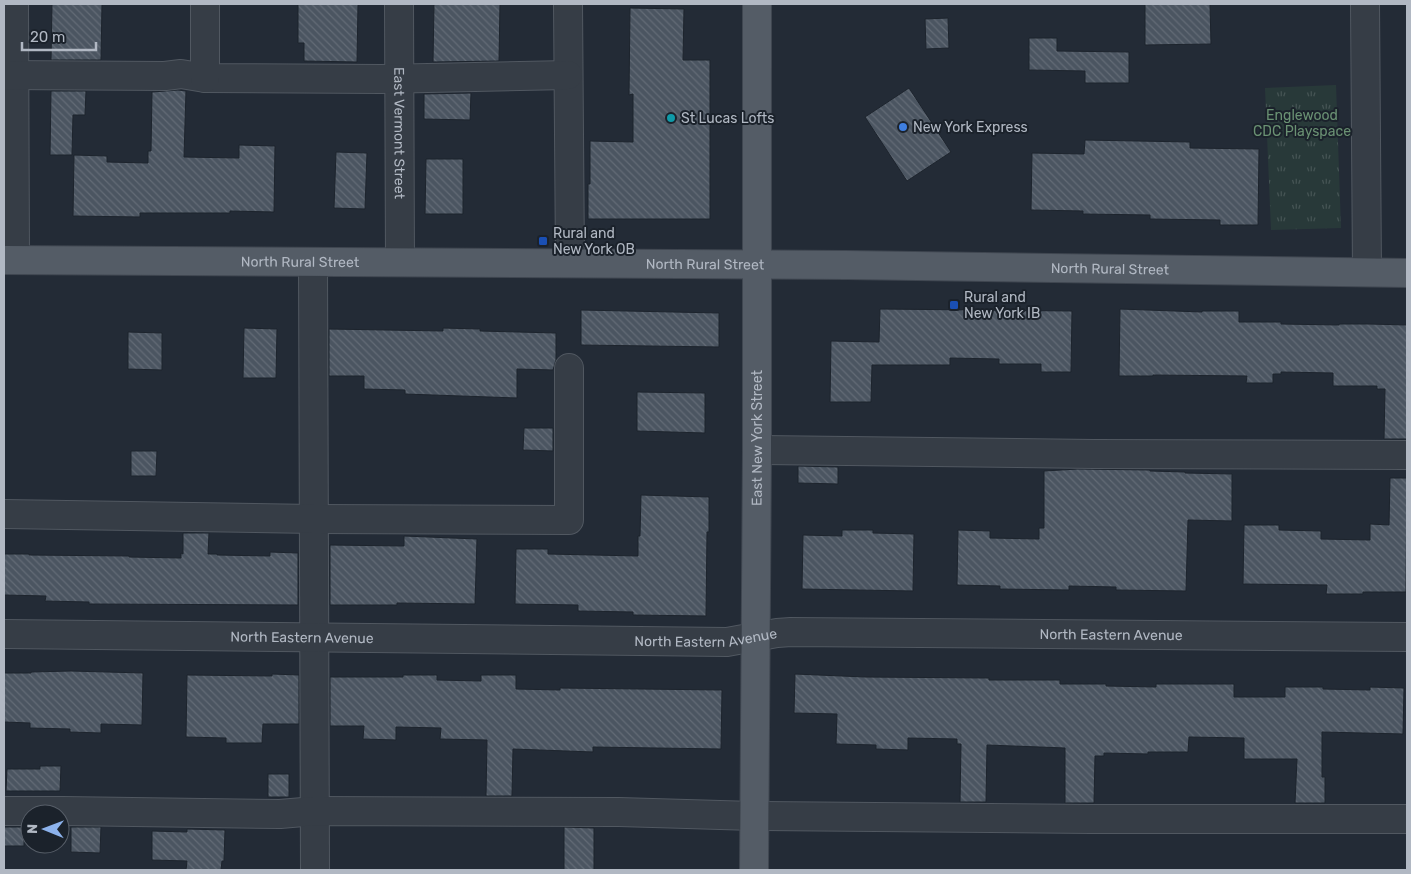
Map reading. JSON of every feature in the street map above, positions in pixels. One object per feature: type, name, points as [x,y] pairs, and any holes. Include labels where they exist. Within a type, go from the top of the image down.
[{"type":"main road","name":"East New York Street","points":[[754,870],[757,450],[757,4]]},
{"type":"main road","name":"North Rural Street","points":[[9,260],[756,265],[1407,273]]},
{"type":"street","points":[[9,260],[9,75],[14,4]]},
{"type":"street","points":[[205,4],[205,78]]},
{"type":"street","name":"East Vermont Street","points":[[399,4],[400,262]]},
{"type":"street","points":[[568,4],[570,264]]},
{"type":"street","points":[[1364,4],[1367,272]]},
{"type":"street","points":[[9,75],[165,76],[181,74],[205,78],[400,79],[568,75]]},
{"type":"street","points":[[313,262],[315,870]]},
{"type":"street","points":[[4,514],[314,519],[569,520],[569,368]]},
{"type":"street","points":[[757,450],[1407,455]]},
{"type":"street","name":"North Eastern Avenue","points":[[4,634],[728,642],[791,632],[1407,637]]},
{"type":"street","points":[[4,811],[280,814],[315,811],[618,812],[754,816],[1091,819],[1407,819]]},
{"type":"green space","name":"Englewood CDC Playspace","points":[[1336,85],[1341,228],[1271,230],[1265,88]]},
{"type":"building","points":[[52,4],[102,4],[101,60],[51,60]]},
{"type":"building","points":[[298,4],[358,4],[357,62],[304,61],[304,43],[298,43]]},
{"type":"building","points":[[434,4],[500,4],[499,61],[433,62]]},
{"type":"building","points":[[1145,4],[1210,4],[1211,44],[1145,45]]},
{"type":"building","name":"St Lucas Lofts","points":[[630,8],[684,9],[683,60],[710,60],[710,219],[588,219],[590,141],[633,142],[633,94],[629,95]]},
{"type":"building","points":[[948,18],[949,48],[926,49],[925,19]]},
{"type":"building","points":[[1029,38],[1057,38],[1057,51],[1129,52],[1129,83],[1085,83],[1085,71],[1029,70]]},
{"type":"building","name":"New York Express","points":[[909,88],[951,152],[907,181],[865,117]]},
{"type":"building","points":[[51,91],[86,91],[85,115],[73,115],[72,155],[50,155]]},
{"type":"building","points":[[186,91],[184,157],[239,158],[239,145],[275,146],[274,212],[140,213],[140,217],[73,216],[74,155],[107,156],[107,162],[148,163],[148,151],[151,151],[152,92]]},
{"type":"building","points":[[471,93],[470,120],[424,119],[424,94]]},
{"type":"building","points":[[1085,140],[1190,142],[1190,148],[1259,149],[1258,225],[1220,225],[1220,220],[1150,219],[1150,215],[1083,214],[1083,211],[1031,210],[1032,153],[1084,154]]},
{"type":"building","points":[[336,152],[367,153],[365,209],[334,208]]},
{"type":"building","points":[[426,159],[463,159],[463,214],[425,214]]},
{"type":"building","points":[[880,309],[1072,311],[1071,372],[1041,372],[1041,364],[999,364],[999,359],[950,358],[950,365],[872,365],[871,402],[830,402],[831,341],[879,342]]},
{"type":"building","points":[[1120,309],[1202,312],[1239,311],[1239,322],[1407,325],[1407,439],[1384,439],[1385,389],[1377,389],[1377,386],[1333,386],[1333,373],[1281,372],[1281,374],[1273,374],[1273,383],[1246,383],[1247,376],[1119,376]]},
{"type":"building","points":[[581,310],[719,313],[719,347],[581,345]]},
{"type":"building","points":[[244,328],[277,329],[276,378],[243,378]]},
{"type":"building","points":[[443,328],[556,333],[556,360],[553,370],[517,369],[517,398],[405,394],[405,390],[364,389],[364,376],[329,376],[329,329],[443,331]]},
{"type":"building","points":[[128,332],[162,333],[162,370],[128,369]]},
{"type":"building","points":[[637,392],[705,393],[705,433],[637,431]]},
{"type":"building","points":[[524,428],[553,428],[553,451],[523,450]]},
{"type":"building","points":[[131,451],[157,451],[156,476],[131,476]]},
{"type":"building","points":[[798,466],[838,467],[838,484],[798,483]]},
{"type":"building","points":[[1078,469],[1232,474],[1232,521],[1188,520],[1186,591],[1116,590],[1116,587],[1069,586],[1069,590],[1000,589],[1000,586],[957,585],[958,530],[990,531],[990,538],[1039,539],[1039,528],[1044,528],[1044,471]]},
{"type":"building","points":[[1390,478],[1407,478],[1406,592],[1326,594],[1327,585],[1243,584],[1244,525],[1279,525],[1279,530],[1321,531],[1321,539],[1370,540],[1370,524],[1389,525]]},
{"type":"building","points":[[641,495],[709,497],[706,616],[633,615],[633,612],[578,611],[578,605],[515,604],[516,549],[548,549],[548,554],[638,556]]},
{"type":"building","points":[[842,530],[873,530],[873,533],[914,534],[913,591],[802,589],[803,535],[842,536]]},
{"type":"building","points":[[183,533],[209,533],[208,554],[270,556],[270,552],[298,553],[298,605],[89,604],[89,602],[45,601],[46,596],[4,595],[4,554],[181,558],[181,553],[183,554]]},
{"type":"building","points":[[404,536],[477,539],[475,604],[397,603],[397,605],[330,605],[330,545],[404,546]]},
{"type":"building","points":[[71,671],[143,673],[142,725],[101,724],[101,733],[70,732],[70,729],[30,728],[30,723],[4,722],[4,673]]},
{"type":"building","points":[[272,674],[299,675],[299,724],[263,724],[262,743],[226,743],[226,738],[186,737],[187,675],[272,676]]},
{"type":"building","points":[[795,674],[865,677],[989,678],[989,680],[1060,680],[1060,684],[1106,684],[1106,686],[1156,687],[1156,684],[1234,684],[1234,697],[1285,697],[1285,687],[1370,690],[1370,687],[1404,688],[1403,734],[1322,732],[1322,777],[1325,777],[1325,803],[1295,803],[1297,759],[1244,759],[1244,738],[1189,737],[1188,752],[1148,752],[1148,754],[1104,753],[1104,756],[1095,756],[1094,803],[1065,803],[1065,748],[987,745],[986,802],[960,802],[961,744],[957,744],[957,739],[908,738],[908,750],[876,749],[876,745],[836,744],[837,714],[794,713]]},
{"type":"building","points":[[403,675],[437,675],[437,680],[481,681],[481,675],[516,675],[516,689],[722,690],[721,749],[593,747],[593,752],[513,749],[512,796],[486,796],[487,740],[440,739],[441,728],[396,727],[396,740],[363,739],[364,726],[330,726],[330,677],[403,677]]},
{"type":"building","points":[[40,766],[61,766],[60,791],[6,791],[7,769],[40,769]]},
{"type":"building","points":[[268,774],[289,774],[289,797],[268,797]]},
{"type":"building","points":[[4,827],[20,827],[20,846],[4,846]]},
{"type":"building","points":[[71,827],[101,827],[100,853],[71,852]]},
{"type":"building","points":[[564,827],[594,828],[594,870],[564,870]]},
{"type":"building","points":[[187,829],[225,830],[224,861],[222,861],[221,870],[186,870],[187,861],[152,860],[152,831],[187,832]]},
{"type":"place","name":"St Lucas Lofts","points":[[671,118]]},
{"type":"place","name":"New York Express","points":[[903,127]]},
{"type":"place","name":"Rural and New York OB","points":[[543,241]]},
{"type":"place","name":"Rural and New York IB","points":[[954,305]]}]
